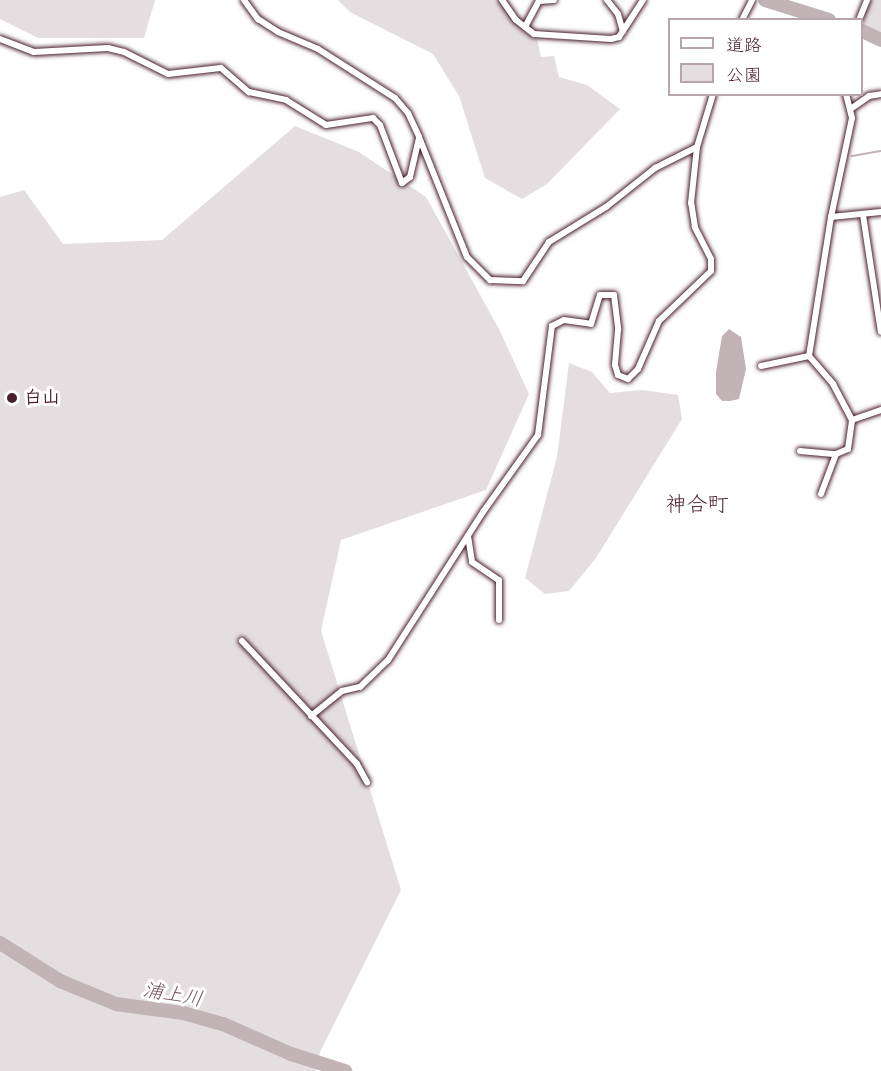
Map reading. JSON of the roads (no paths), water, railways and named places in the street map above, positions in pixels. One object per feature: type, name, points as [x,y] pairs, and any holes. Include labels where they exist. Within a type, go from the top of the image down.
[{"type":"street","points":[[244,0],[258,19],[278,32],[305,42],[380,86],[408,113],[420,137],[468,257],[490,280],[514,284],[530,274],[549,242],[606,207],[655,168],[697,147]]},
{"type":"street","points":[[502,0],[525,27],[545,37],[612,39],[623,31],[643,0]]},
{"type":"street","points":[[525,27],[539,2],[554,0]]},
{"type":"street","points":[[607,0],[618,14],[623,31]]},
{"type":"street","points":[[743,18],[752,0]]},
{"type":"street","points":[[860,18],[867,0]]},
{"type":"street","points":[[0,39],[34,52],[108,48],[124,52],[168,74],[221,68],[249,92],[286,100],[326,125],[373,118],[380,125],[402,183],[410,177],[420,137]]},
{"type":"street","points":[[852,108],[869,96],[881,94]]},
{"type":"street","points":[[311,716],[342,691],[360,687],[384,664],[538,435],[552,326],[564,320],[591,324],[600,295],[614,295],[618,330],[615,365],[618,375],[627,379],[638,369],[659,321],[711,271],[711,259],[695,227],[691,203],[697,147],[712,96]]},
{"type":"street","points":[[800,451],[836,454],[848,449],[852,420],[833,384],[809,356],[831,217],[852,108],[847,96]]},
{"type":"street","points":[[831,217],[881,212]]},
{"type":"street","points":[[863,215],[881,332]]},
{"type":"street","points":[[761,366],[809,356]]},
{"type":"street","points":[[852,420],[881,410]]},
{"type":"street","points":[[821,494],[836,454]]},
{"type":"street","points":[[468,536],[472,562],[499,580],[499,620]]},
{"type":"street","points":[[242,641],[357,764],[367,782]]},
{"type":"waterway","points":[[765,0],[823,18]]},
{"type":"waterway","points":[[863,31],[881,40]]},
{"type":"waterway","points":[[852,156],[881,151]]},
{"type":"waterway","name":"浦上川","points":[[0,943],[60,981],[116,1004],[183,1013],[223,1024],[291,1054],[345,1071]]},
{"type":"place","name":"白山","points":[[12,398]]},
{"type":"district","name":"神合町","points":[[697,504]]}]
